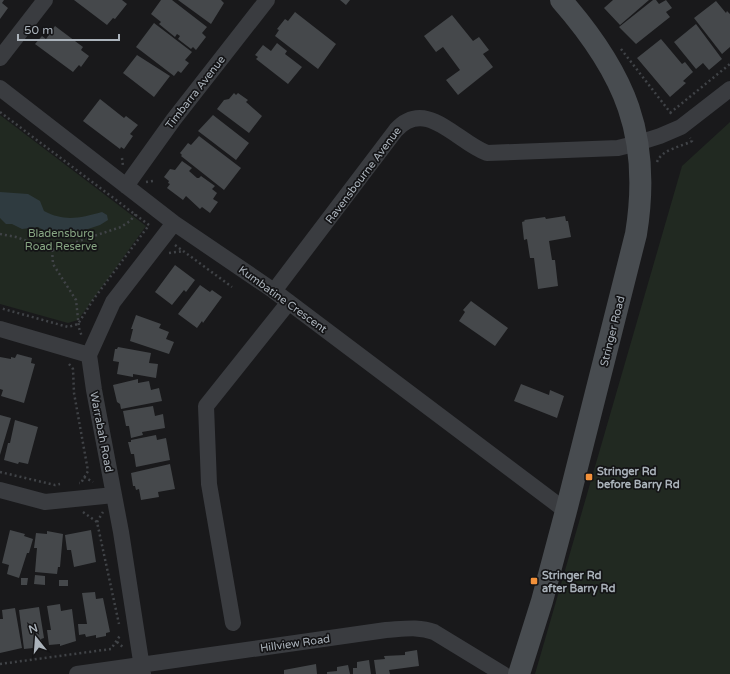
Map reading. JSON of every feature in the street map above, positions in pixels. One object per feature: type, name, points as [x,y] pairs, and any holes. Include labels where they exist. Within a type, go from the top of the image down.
[{"type":"street","points":[[0,58],[45,0]]},
{"type":"street","name":"Timbarra Avenue","points":[[126,186],[174,119],[267,0]]},
{"type":"street","name":"Stringer Road","points":[[519,674],[542,601],[566,511],[636,234],[641,188],[638,143],[631,115],[615,74],[594,41],[561,0]]},
{"type":"street","name":"Kumbatine Crescent","points":[[0,88],[174,223],[289,302],[566,511]]},
{"type":"street","name":"Ravensbourne Avenue","points":[[274,291],[396,130],[411,118],[422,117],[433,119],[475,148],[487,153],[618,148],[660,136],[681,127],[730,89]]},
{"type":"street","points":[[0,329],[89,355],[113,302],[174,223]]},
{"type":"street","points":[[233,623],[210,484],[206,406],[289,302]]},
{"type":"street","name":"Warrabah Road","points":[[89,355],[143,669]]},
{"type":"street","points":[[0,490],[44,502],[114,495]]},
{"type":"street","name":"Hillview Road","points":[[77,674],[143,669],[386,630],[415,628],[426,629],[434,632],[503,674]]},
{"type":"path","points":[[670,113],[730,64]]},
{"type":"path","points":[[0,112],[232,287]]},
{"type":"path","points":[[0,234],[16,237],[52,250],[121,227],[136,215],[146,202]]},
{"type":"path","points":[[0,308],[68,327],[78,324],[92,300],[149,225]]},
{"type":"path","points":[[52,250],[53,264],[76,300],[78,324],[89,355]]},
{"type":"path","points":[[166,253],[184,251]]},
{"type":"path","points":[[68,362],[73,369],[74,393],[88,471],[81,483],[74,483]]},
{"type":"path","points":[[0,472],[54,485],[61,484]]},
{"type":"path","points":[[0,664],[111,649],[122,635],[97,522]]},
{"type":"green space","name":"Bladensburg Road Reserve","points":[[0,115],[146,226],[78,320],[68,323],[0,304]]},
{"type":"green space","points":[[730,122],[730,674],[535,674],[682,166]]},
{"type":"shaded area","points":[[0,192],[28,194],[40,201],[44,211],[59,217],[73,218],[102,212],[107,215],[108,220],[100,225],[64,237],[54,236],[38,227],[22,229],[12,224],[6,224],[0,218]]},
{"type":"building","points":[[0,0],[4,0],[2,3],[8,8],[0,19]]},
{"type":"building","points":[[74,0],[122,0],[127,4],[115,19],[113,18],[107,25]]},
{"type":"building","points":[[161,0],[172,0],[207,27],[202,33],[206,37],[196,50],[193,47],[191,49],[178,39],[180,36],[177,34],[175,37],[159,24],[161,22],[151,14]]},
{"type":"building","points":[[178,0],[221,0],[224,3],[211,24]]},
{"type":"building","points":[[340,0],[350,0],[346,5]]},
{"type":"building","points":[[613,0],[649,0],[620,25],[604,8]]},
{"type":"building","points":[[653,0],[656,0],[659,4],[666,0],[672,8],[666,12],[670,17],[636,44],[619,27]]},
{"type":"building","points":[[716,1],[726,13],[727,11],[730,14],[730,47],[722,54],[694,18]]},
{"type":"building","points":[[295,12],[336,44],[318,69],[275,36],[279,30],[277,29],[285,19],[288,21]]},
{"type":"building","points":[[452,15],[473,41],[479,37],[489,50],[483,54],[493,67],[458,95],[446,80],[460,70],[443,47],[436,52],[424,36]]},
{"type":"building","points":[[154,23],[192,52],[185,60],[189,63],[181,73],[178,71],[174,76],[136,47]]},
{"type":"building","points":[[696,24],[722,59],[709,70],[703,63],[696,69],[674,42]]},
{"type":"building","points":[[55,26],[83,47],[81,50],[89,56],[81,67],[79,65],[73,72],[35,44],[42,36],[46,39]]},
{"type":"building","points":[[661,39],[682,64],[685,62],[693,72],[683,81],[686,83],[670,97],[637,58]]},
{"type":"building","points":[[277,43],[287,51],[285,54],[302,67],[288,84],[256,59],[258,57],[255,55],[263,45],[271,51]]},
{"type":"building","points":[[137,55],[170,76],[154,97],[123,73]]},
{"type":"building","points":[[234,93],[236,95],[238,93],[248,100],[246,102],[262,116],[249,133],[217,109],[224,100],[229,99]]},
{"type":"building","points":[[100,99],[124,118],[126,116],[138,125],[130,134],[133,136],[124,149],[121,147],[120,149],[83,121]]},
{"type":"building","points":[[213,115],[249,143],[236,160],[198,131]]},
{"type":"building","points":[[199,136],[241,168],[224,190],[181,156],[182,155],[180,153],[188,143],[191,145]]},
{"type":"building","points":[[182,161],[192,168],[189,171],[197,178],[201,176],[215,186],[212,189],[217,193],[213,199],[218,202],[210,213],[202,207],[200,209],[186,196],[183,200],[167,188],[170,184],[164,177],[170,169],[175,170]]},
{"type":"building","points":[[565,216],[566,221],[568,221],[571,237],[549,241],[552,260],[555,260],[558,286],[538,289],[534,258],[530,258],[527,239],[524,240],[522,222],[525,221],[524,220],[545,217],[546,219]]},
{"type":"building","points":[[175,265],[195,280],[186,292],[184,290],[172,305],[155,292]]},
{"type":"building","points":[[200,285],[210,292],[212,290],[222,297],[203,323],[202,321],[197,328],[178,314]]},
{"type":"building","points":[[471,301],[508,328],[495,346],[459,321],[465,312],[463,310]]},
{"type":"building","points":[[136,315],[161,324],[159,328],[169,332],[166,339],[174,342],[169,354],[130,341],[133,329],[131,329]]},
{"type":"building","points":[[118,347],[151,353],[149,363],[158,364],[156,378],[133,374],[133,377],[117,374],[119,362],[113,361],[115,349]]},
{"type":"building","points":[[17,354],[32,358],[31,363],[35,364],[24,403],[1,396],[3,390],[0,389],[0,357],[11,359],[11,357],[15,358]]},
{"type":"building","points":[[138,379],[138,383],[149,381],[151,390],[159,388],[162,401],[121,409],[120,404],[117,402],[113,385]]},
{"type":"building","points":[[521,384],[549,395],[550,390],[564,396],[557,418],[514,401]]},
{"type":"building","points":[[153,406],[155,416],[163,414],[165,428],[142,432],[143,435],[131,438],[129,426],[126,426],[123,411]]},
{"type":"building","points":[[0,415],[11,418],[0,455]]},
{"type":"building","points":[[15,420],[38,427],[28,464],[19,462],[18,464],[4,460],[8,443],[10,443]]},
{"type":"building","points":[[156,435],[157,440],[166,438],[170,460],[136,467],[134,454],[131,454],[128,442],[131,442],[131,440]]},
{"type":"building","points":[[170,464],[175,489],[158,492],[159,497],[141,500],[139,489],[136,490],[135,486],[133,486],[131,473]]},
{"type":"building","points":[[10,530],[25,534],[24,536],[33,539],[19,578],[7,574],[9,565],[2,563]]},
{"type":"building","points":[[91,530],[96,562],[74,567],[71,550],[67,550],[65,535]]},
{"type":"building","points":[[47,531],[63,534],[60,567],[58,567],[57,574],[35,572],[37,548],[34,548],[36,533],[47,534]]},
{"type":"building","points":[[35,575],[45,576],[45,585],[34,584]]},
{"type":"building","points":[[21,578],[28,578],[27,585],[21,585]]},
{"type":"building","points":[[59,580],[68,580],[68,586],[59,586]]},
{"type":"building","points":[[95,592],[96,599],[103,598],[110,632],[106,633],[106,636],[96,638],[96,635],[86,637],[85,634],[79,635],[78,624],[87,624],[82,593]]},
{"type":"building","points":[[60,604],[61,611],[72,609],[76,641],[60,646],[60,644],[49,645],[47,630],[51,630],[47,606]]},
{"type":"building","points":[[39,607],[44,638],[41,639],[43,647],[24,649],[19,610]]},
{"type":"building","points":[[15,608],[22,648],[0,653],[0,619],[3,619],[2,610]]},
{"type":"building","points":[[417,650],[419,666],[389,670],[390,674],[376,674],[374,660],[385,659],[384,656],[405,655],[405,652]]},
{"type":"building","points":[[369,660],[371,674],[353,674],[353,668],[357,668],[357,662]]},
{"type":"building","points":[[316,664],[317,674],[284,674],[284,670]]},
{"type":"building","points":[[348,665],[350,674],[327,674],[327,672],[337,671],[337,667]]},
{"type":"place","name":"Stringer Rd before Barry Rd","points":[[589,477]]},
{"type":"place","name":"Stringer Rd after Barry Rd","points":[[534,581]]}]
